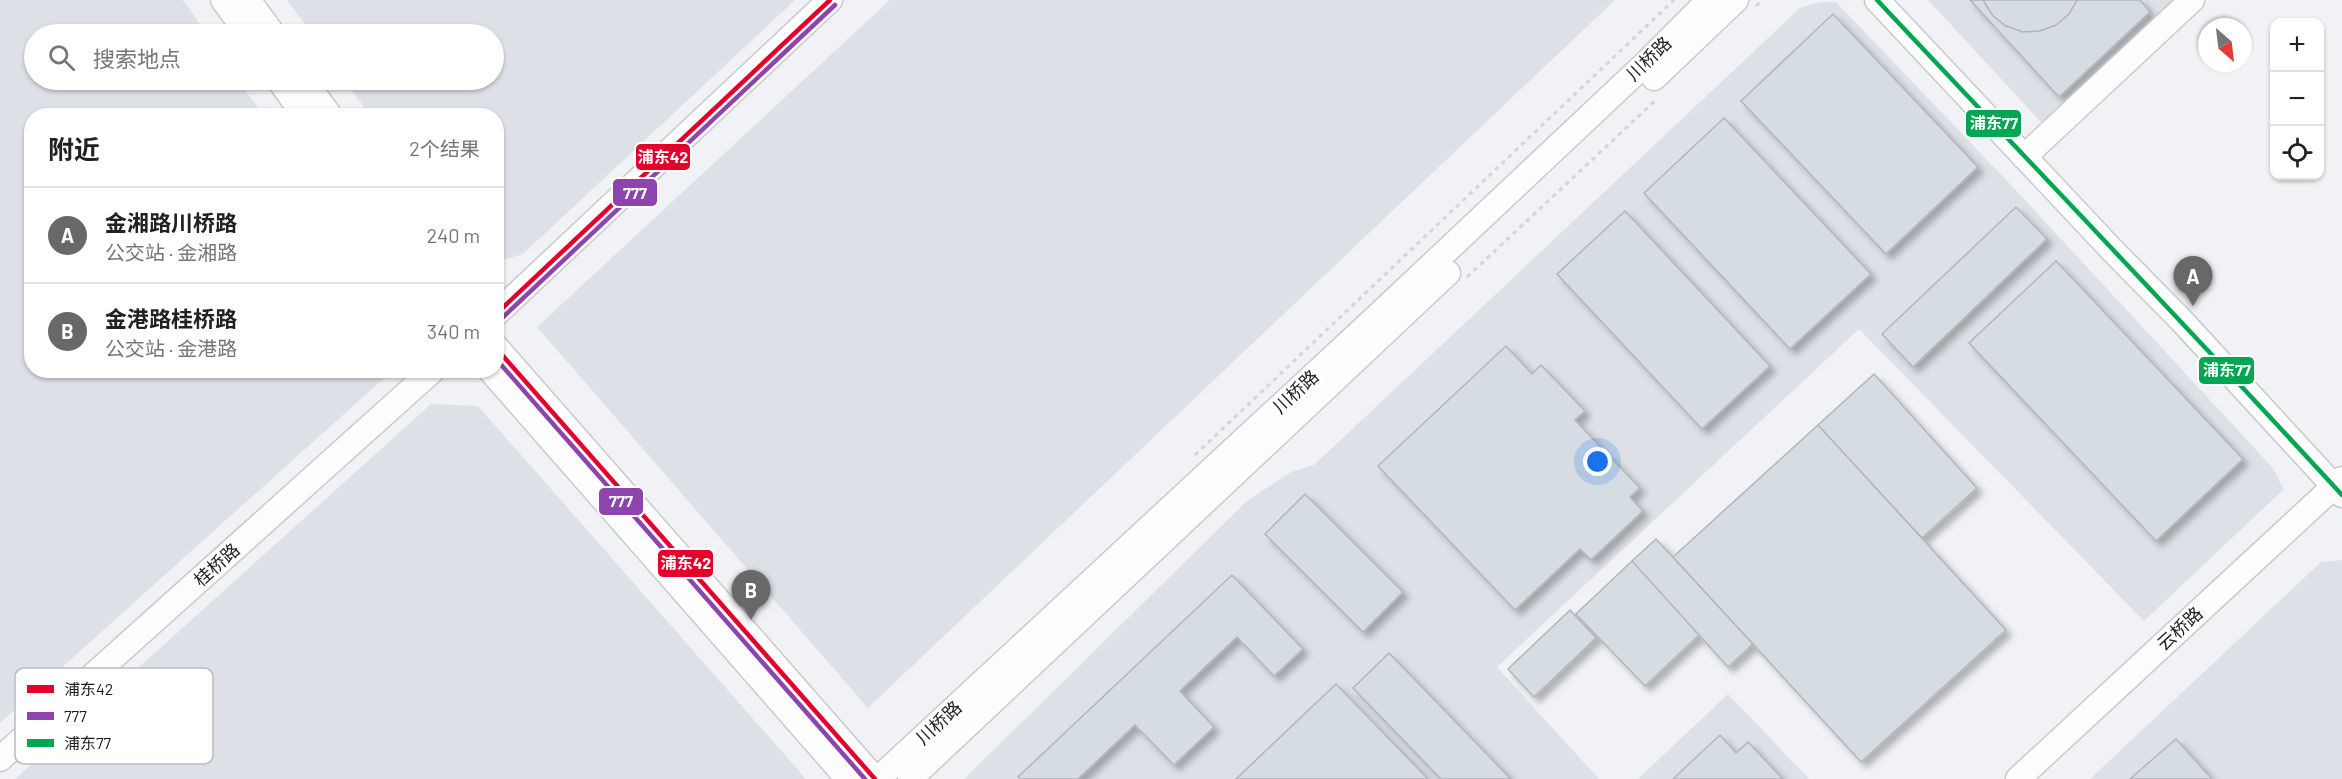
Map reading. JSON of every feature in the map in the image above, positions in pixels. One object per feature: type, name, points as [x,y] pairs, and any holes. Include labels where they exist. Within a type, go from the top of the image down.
[{"type":"street","points":[[223,0],[241,24]]},
{"type":"street","points":[[248,0],[266,24]]},
{"type":"street","points":[[504,306],[830,0]]},
{"type":"street","name":"川桥路","points":[[876,779],[1372,321],[1645,64],[1709,0]]},
{"type":"street","name":"川桥路","points":[[910,779],[1736,0]]},
{"type":"street","points":[[1877,0],[2112,250],[2340,487]]},
{"type":"street","points":[[2025,157],[2182,3]]},
{"type":"street","points":[[286,90],[299,108]]},
{"type":"street","points":[[311,90],[324,108]]},
{"type":"street","points":[[504,356],[876,779]]},
{"type":"street","name":"桂桥路","points":[[101,668],[424,378]]},
{"type":"street","points":[[497,378],[848,779]]},
{"type":"street","name":"云桥路","points":[[2018,779],[2340,487]]},
{"type":"street","name":"桂桥路","points":[[0,759],[15,746]]},
{"type":"path","points":[[1188,461],[1674,0]]},
{"type":"shaded area","points":[[0,0],[183,0],[200,24],[24,24],[24,90],[245,90],[258,108],[24,108],[24,378],[384,378],[61,668],[15,668],[15,710],[0,723]]},
{"type":"shaded area","points":[[287,0],[795,0],[523,254],[504,260],[504,108],[365,108],[351,90],[504,90],[504,24],[305,24]]},
{"type":"shaded area","points":[[890,0],[1615,0],[868,708],[537,327]]},
{"type":"shaded area","points":[[1928,0],[2200,0],[2052,134]]},
{"type":"shaded area","points":[[1820,2],[1836,2],[2011,185],[2272,467],[2284,489],[2144,621],[1859,329],[1497,667],[1599,779],[964,779],[1247,501],[1291,472],[1314,465],[1800,8]]},
{"type":"shaded area","points":[[431,404],[478,406],[806,779],[15,779],[32,764],[213,764],[213,668],[138,668]]},
{"type":"shaded area","points":[[2342,560],[2342,779],[2090,779],[2321,562]]},
{"type":"shaded area","points":[[1728,694],[1809,779],[1638,779]]},
{"type":"building","points":[[1970,0],[2140,0],[2150,12],[2059,97]]},
{"type":"building","points":[[1983,0],[2077,0],[2069,14],[2056,25],[2040,31],[2023,32],[2006,26],[1993,16]]},
{"type":"building","points":[[1833,14],[1978,167],[1886,254],[1741,101]]},
{"type":"building","points":[[1724,118],[1871,274],[1790,349],[1644,193]]},
{"type":"building","points":[[2016,207],[2047,239],[1913,367],[1882,334]]},
{"type":"building","points":[[1625,211],[1770,366],[1702,429],[1557,274]]},
{"type":"building","points":[[2056,261],[2243,459],[2156,541],[1969,343]]},
{"type":"building","points":[[1506,346],[1532,374],[1541,365],[1585,411],[1575,420],[1640,488],[1630,497],[1643,511],[1591,560],[1580,549],[1515,610],[1378,466]]},
{"type":"building","points":[[1874,374],[1977,488],[1922,538],[1818,425]]},
{"type":"building","points":[[1818,425],[2006,630],[1861,762],[1673,557]]},
{"type":"building","points":[[1305,494],[1403,592],[1363,632],[1265,534]]},
{"type":"building","points":[[1656,539],[1753,644],[1728,667],[1632,561]]},
{"type":"building","points":[[1632,561],[1699,635],[1645,686],[1576,614]]},
{"type":"building","points":[[1232,575],[1303,649],[1274,676],[1237,637],[1180,691],[1214,727],[1174,765],[1135,725],[1078,779],[1021,779],[1018,777]]},
{"type":"building","points":[[1570,610],[1596,638],[1534,697],[1508,669]]},
{"type":"building","points":[[1389,653],[1511,779],[1441,779],[1353,688]]},
{"type":"building","points":[[1336,684],[1428,779],[1236,779]]},
{"type":"building","points":[[1720,735],[1736,753],[1748,742],[1783,779],[1673,779]]},
{"type":"building","points":[[2176,739],[2212,779],[2130,779]]},
{"type":"transit line","name":"浦东42","points":[[504,306],[830,0]]},
{"type":"transit line","name":"浦东77","points":[[1877,0],[2169,308],[2342,495]]},
{"type":"transit line","name":"777","points":[[504,316],[835,5]]},
{"type":"transit line","name":"浦东42","points":[[504,357],[875,779]]},
{"type":"transit line","name":"777","points":[[504,368],[865,779]]},
{"type":"place","name":"金湘路川桥路","points":[[2193,306]]},
{"type":"place","name":"金港路桂桥路","points":[[751,620]]}]
